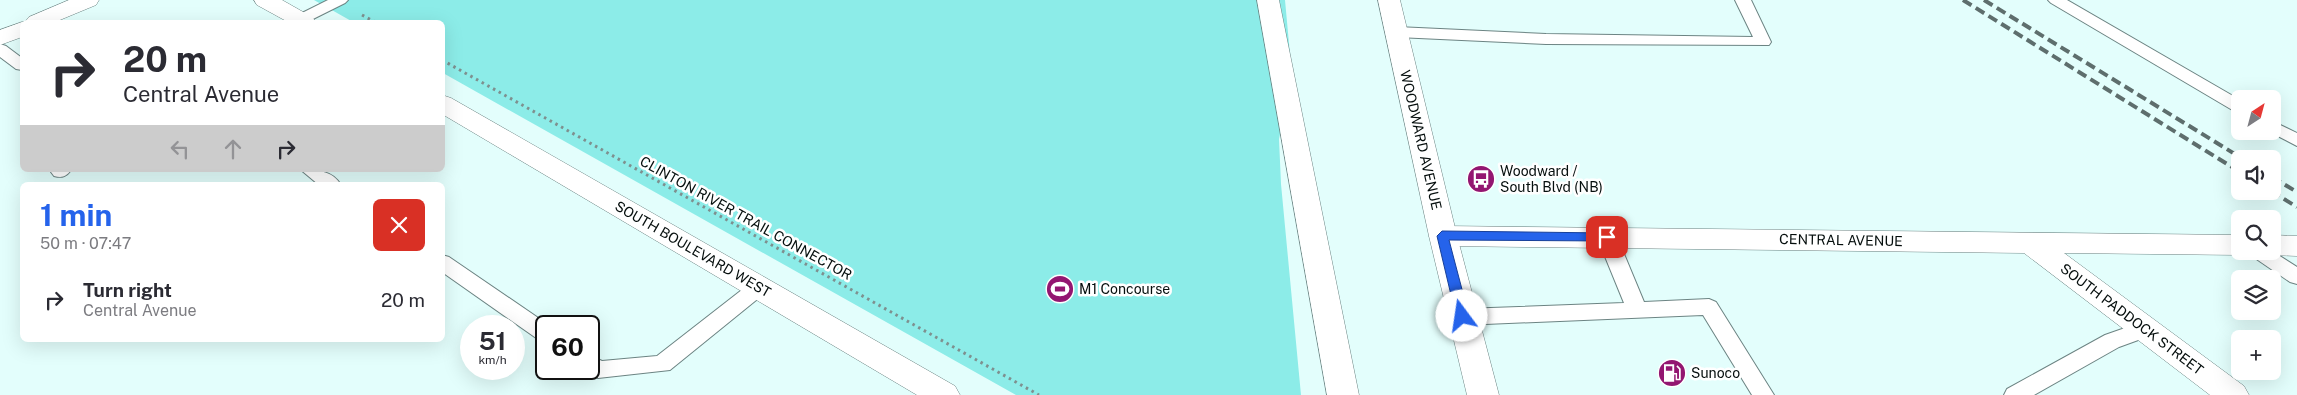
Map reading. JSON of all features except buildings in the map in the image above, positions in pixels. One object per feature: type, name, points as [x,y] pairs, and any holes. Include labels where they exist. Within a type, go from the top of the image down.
[{"type":"street","points":[[42,20],[88,0]]},
{"type":"street","points":[[266,0],[300,20]]},
{"type":"street","points":[[1268,0],[1342,395]]},
{"type":"street","name":"WOODWARD AVENUE","points":[[1389,0],[1442,236],[1483,395]]},
{"type":"street","points":[[0,38],[20,30]]},
{"type":"street","name":"SOUTH BOULEVARD WEST","points":[[445,105],[944,395]]},
{"type":"street","name":"CENTRAL AVENUE","points":[[1442,236],[2231,245]]},
{"type":"street","name":"SOUTH PADDOCK STREET","points":[[2030,242],[2233,395]]},
{"type":"street","points":[[2281,246],[2297,246]]},
{"type":"lane","points":[[304,20],[340,0]]},
{"type":"lane","points":[[1397,32],[1546,40],[1763,42],[1743,0]]},
{"type":"lane","points":[[2056,0],[2231,102]]},
{"type":"lane","points":[[0,49],[20,64]]},
{"type":"lane","points":[[2281,131],[2297,140]]},
{"type":"lane","points":[[313,172],[328,182]]},
{"type":"lane","points":[[1607,237],[1637,310]]},
{"type":"lane","points":[[2272,260],[2297,277]]},
{"type":"lane","points":[[445,264],[535,326]]},
{"type":"lane","points":[[600,370],[662,364],[758,287]]},
{"type":"lane","points":[[1462,316],[1709,307],[1763,395]]},
{"type":"lane","points":[[2015,395],[2112,341],[2145,329]]},
{"type":"path","name":"CLINTON RIVER TRAIL CONNECTOR","points":[[445,62],[1039,395]]},
{"type":"shaded area","name":"M1 Concourse","points":[[314,0],[1285,0],[1292,76],[1279,139],[1281,184],[1301,395],[1016,395],[445,74],[445,20],[349,20]]},
{"type":"railway","points":[[1963,0],[2231,166]]},
{"type":"railway","points":[[1984,0],[2231,152]]},
{"type":"railway","points":[[2281,182],[2297,192]]},
{"type":"railway","points":[[2281,197],[2297,207]]},
{"type":"place","name":"Woodward / South Blvd (NB)","points":[[1481,179]]},
{"type":"place","name":"M1 Concourse","points":[[1060,289]]},
{"type":"place","name":"Sunoco","points":[[1672,373]]},
{"type":"route","points":[[1462,316],[1442,236],[1607,237]]}]
